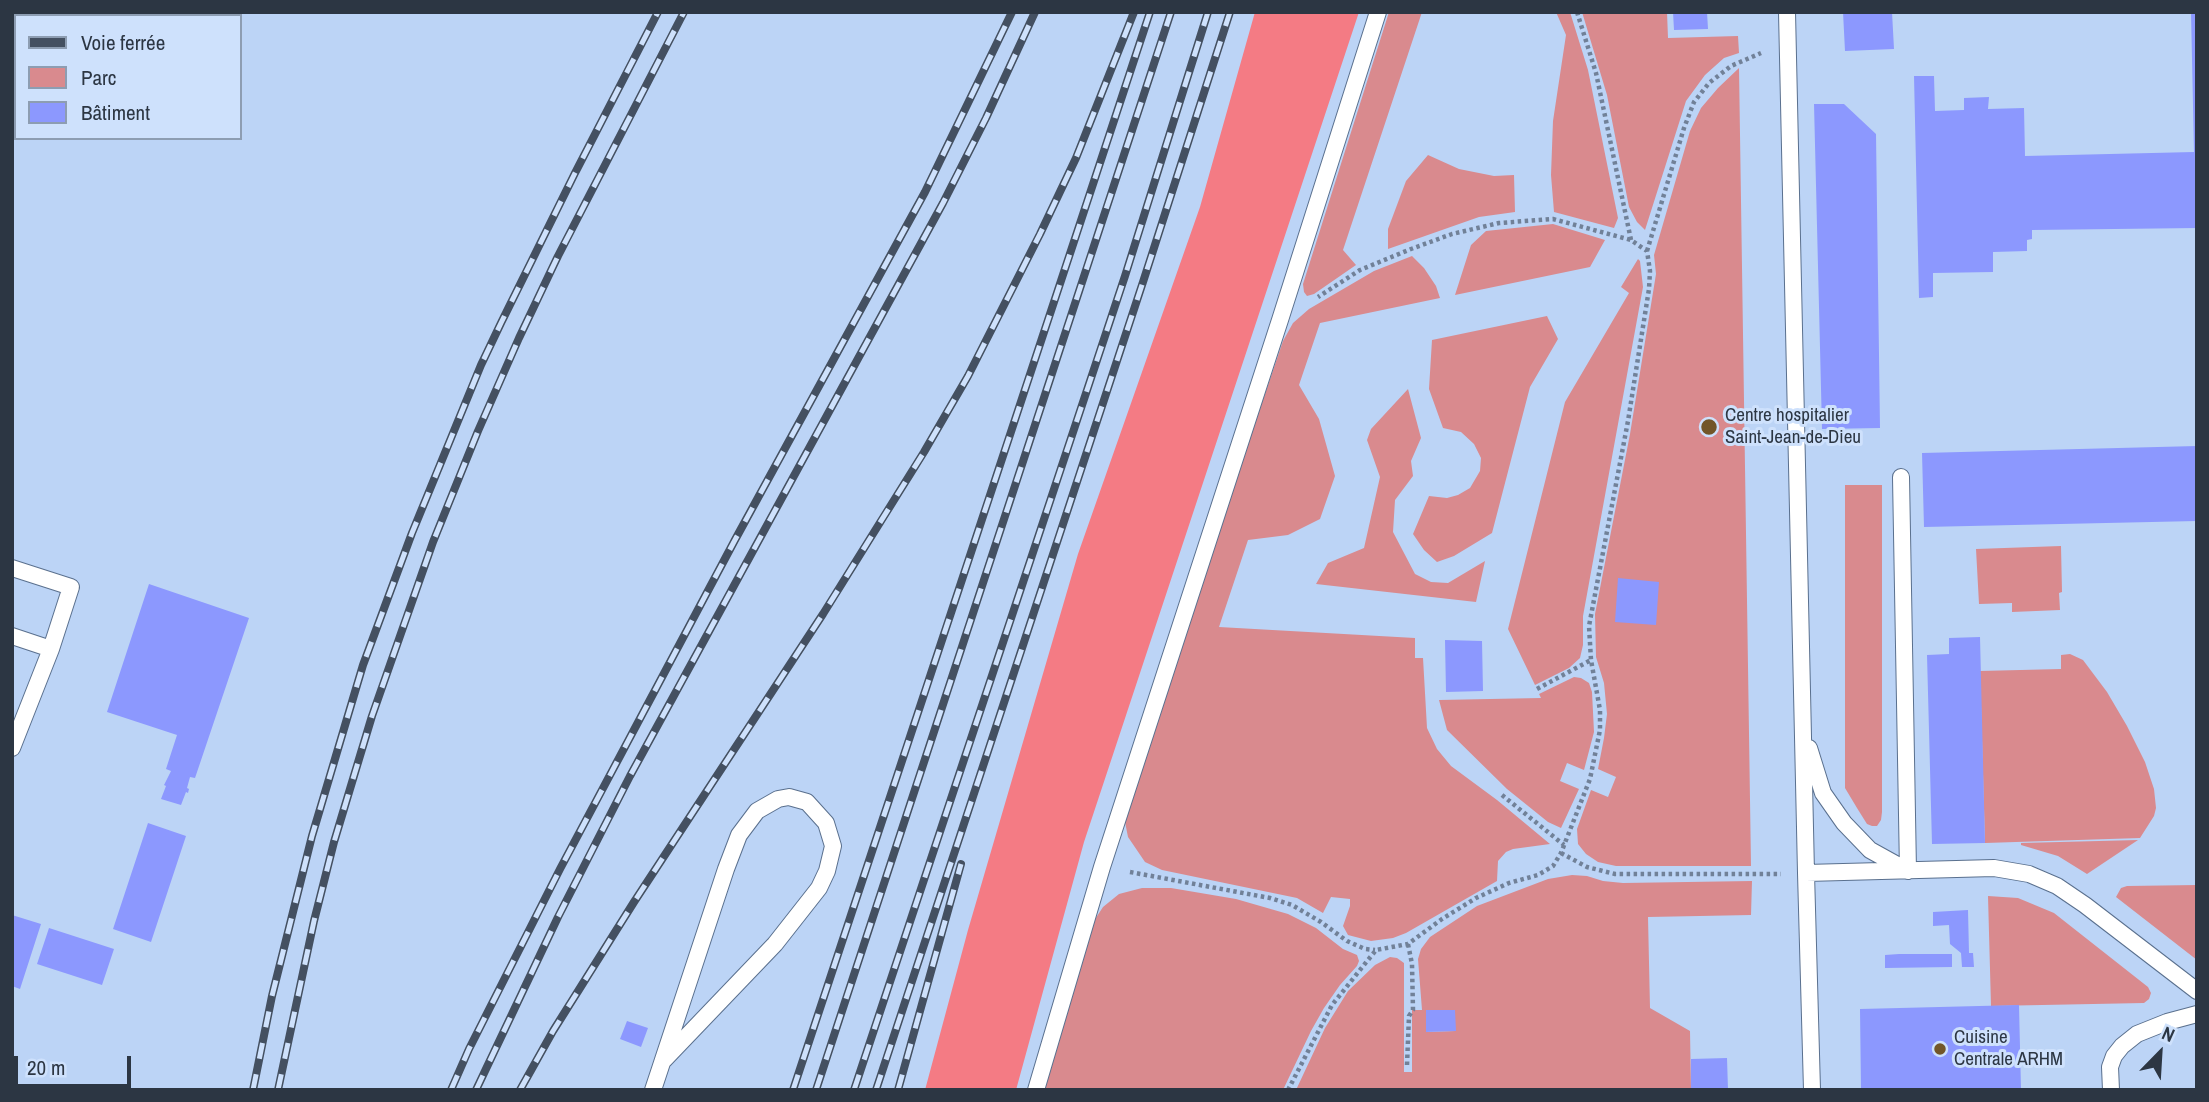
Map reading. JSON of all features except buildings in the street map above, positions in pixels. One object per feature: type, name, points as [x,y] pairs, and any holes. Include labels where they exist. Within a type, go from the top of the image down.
[{"type":"lane","points":[[1037,1090],[1102,867],[1378,12]]},
{"type":"lane","points":[[1787,12],[1812,1090]]},
{"type":"lane","points":[[1900,477],[1908,871]]},
{"type":"lane","points":[[12,568],[71,587],[51,649],[12,748]]},
{"type":"lane","points":[[12,636],[51,649]]},
{"type":"lane","points":[[1803,729],[1823,793],[1844,823],[1870,850],[1908,871]]},
{"type":"lane","points":[[653,1090],[739,835],[757,811],[778,799],[796,798],[807,802],[826,823],[833,846],[827,871],[818,888],[775,944],[663,1061]]},
{"type":"lane","points":[[1806,873],[1994,868],[2029,874],[2057,886],[2085,905],[2197,991]]},
{"type":"lane","points":[[2111,1090],[2110,1067],[2122,1046],[2137,1034],[2197,1014]]},
{"type":"path","points":[[1577,12],[1596,73],[1631,240]]},
{"type":"path","points":[[1102,867],[1270,898],[1302,911],[1347,941],[1376,950],[1408,944],[1476,898],[1509,883],[1538,875],[1553,866],[1561,853],[1590,779],[1600,730],[1600,710],[1591,660],[1589,626],[1628,421],[1649,289],[1647,251],[1694,102],[1709,83],[1731,66]]},
{"type":"path","points":[[1280,320],[1360,270],[1452,234],[1499,223],[1553,219],[1631,240],[1647,251]]},
{"type":"path","points":[[1537,689],[1591,660]]},
{"type":"path","points":[[1502,795],[1564,845]]},
{"type":"path","points":[[1561,853],[1587,867],[1615,874],[1753,876],[1806,873]]},
{"type":"path","points":[[1407,1065],[1409,1016],[1413,1010],[1412,964],[1408,944]]},
{"type":"path","points":[[1289,1090],[1332,1005],[1376,950]]},
{"type":"green space","points":[[1389,12],[1422,12],[1343,250],[1356,265],[1307,296],[1303,284]]},
{"type":"green space","points":[[1556,12],[1570,12],[1588,70],[1618,218],[1614,228],[1554,212],[1551,175],[1553,121],[1566,35]]},
{"type":"green space","points":[[1582,12],[1667,12],[1668,38],[1738,36],[1739,53],[1724,58],[1705,75],[1686,101],[1645,230],[1629,207],[1607,95]]},
{"type":"green space","points":[[1739,68],[1751,866],[1616,866],[1598,862],[1578,844],[1577,829],[1591,790],[1608,797],[1616,777],[1598,769],[1607,714],[1604,683],[1596,657],[1595,614],[1630,434],[1656,274],[1654,255],[1690,131],[1701,108]]},
{"type":"green space","points":[[1428,155],[1459,169],[1494,176],[1514,175],[1515,212],[1479,217],[1388,249],[1388,229],[1406,181]]},
{"type":"green space","points":[[1553,224],[1605,240],[1590,267],[1455,295],[1471,245],[1486,231]]},
{"type":"green space","points":[[1412,256],[1436,286],[1440,298],[1320,323],[1299,385],[1319,419],[1335,476],[1320,519],[1288,535],[1248,540],[1219,627],[1415,638],[1415,658],[1423,658],[1427,728],[1437,749],[1451,766],[1550,844],[1506,852],[1498,861],[1497,881],[1406,933],[1371,941],[1348,935],[1343,926],[1350,899],[1331,897],[1323,913],[1297,898],[1162,870],[1145,862],[1128,837],[1124,817],[1129,795],[1283,341],[1293,323],[1309,309],[1374,271]]},
{"type":"green space","points":[[1638,259],[1643,287],[1583,616],[1580,658],[1569,668],[1535,685],[1508,629],[1565,402],[1629,293],[1621,287]]},
{"type":"green space","points":[[1547,316],[1558,339],[1530,387],[1492,533],[1454,556],[1437,562],[1413,534],[1429,496],[1447,498],[1470,488],[1480,471],[1481,458],[1474,444],[1461,432],[1443,428],[1429,389],[1432,340]]},
{"type":"green space","points":[[1408,389],[1421,438],[1411,461],[1413,476],[1395,500],[1393,532],[1415,574],[1431,582],[1448,583],[1485,561],[1476,602],[1316,584],[1328,563],[1364,548],[1380,477],[1367,440],[1371,429]]},
{"type":"green space","points":[[1845,485],[1882,485],[1882,812],[1877,826],[1867,824],[1845,788]]},
{"type":"green space","points":[[2061,546],[2060,610],[2012,612],[2012,603],[1979,604],[1976,549]]},
{"type":"green space","points":[[2070,654],[2083,660],[2107,692],[2127,726],[2145,762],[2154,789],[2154,816],[2140,838],[1985,843],[1980,671],[2061,669],[2061,655]]},
{"type":"green space","points":[[1574,677],[1589,683],[1594,732],[1584,770],[1567,763],[1560,781],[1579,789],[1561,828],[1548,822],[1507,789],[1447,730],[1439,700],[1541,698],[1539,694]]},
{"type":"green space","points":[[2138,840],[2087,874],[2058,856],[2021,845],[2021,843]]},
{"type":"green space","points":[[1572,875],[1623,883],[1752,881],[1751,915],[1648,917],[1650,1008],[1690,1031],[1691,1090],[1296,1090],[1325,1028],[1348,991],[1375,965],[1390,957],[1404,963],[1404,1072],[1412,1072],[1412,1010],[1422,1010],[1418,959],[1421,949],[1430,937],[1477,906],[1548,879]],"holes":[[[1426,1010],[1455,1010],[1455,1031],[1426,1032]]]},
{"type":"green space","points":[[2197,885],[2197,960],[2116,897],[2121,888],[2127,886]]},
{"type":"green space","points":[[1142,888],[1171,888],[1236,899],[1288,914],[1316,928],[1343,949],[1357,955],[1357,966],[1324,1008],[1283,1090],[1043,1090],[1086,933],[1103,907],[1119,894]]},
{"type":"green space","points":[[1988,896],[2018,898],[2054,913],[2148,987],[2151,993],[2149,999],[2144,1003],[1991,1006]]},
{"type":"shaded area","points":[[1255,12],[1359,12],[1084,842],[1016,1090],[925,1090],[968,930],[1078,554],[1200,207]]},
{"type":"railway","points":[[253,1090],[272,996],[312,836],[363,665],[412,533],[481,365],[658,12]]},
{"type":"railway","points":[[278,1090],[314,921],[334,842],[372,716],[433,542],[519,338],[558,256],[684,12]]},
{"type":"railway","points":[[451,1090],[560,869],[736,538],[925,192],[1012,12]]},
{"type":"railway","points":[[476,1090],[558,917],[630,776],[943,203],[1035,12]]},
{"type":"railway","points":[[520,1090],[553,1031],[634,902],[823,614],[968,376],[1076,158],[1134,12]]},
{"type":"railway","points":[[793,1090],[1150,12]]},
{"type":"railway","points":[[816,1090],[1171,12]]},
{"type":"railway","points":[[854,1090],[1125,276],[1208,12]]},
{"type":"railway","points":[[876,1090],[1230,12]]},
{"type":"railway","points":[[898,1090],[961,864]]},
{"type":"place","name":"Centre hospitalier Saint-Jean-de-Dieu","points":[[1709,427]]},
{"type":"place","name":"Cuisine Centrale ARHM","points":[[1940,1049]]}]
